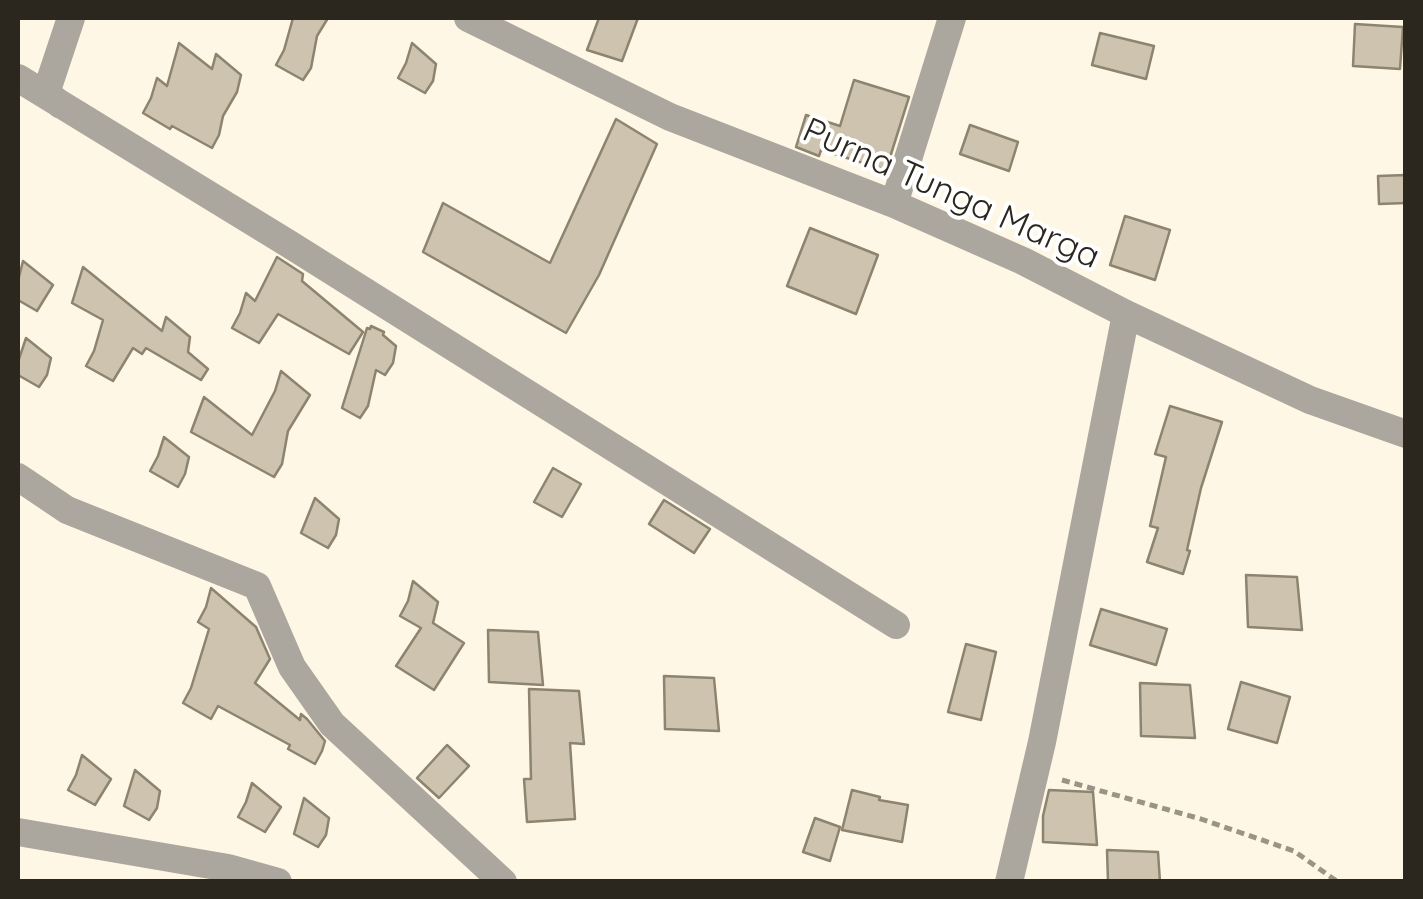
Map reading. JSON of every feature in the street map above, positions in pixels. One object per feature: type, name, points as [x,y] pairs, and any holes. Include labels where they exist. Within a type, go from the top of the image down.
[{"type":"street","points":[[62,106],[46,93],[70,18]]},
{"type":"street","name":"Purna Tunga Marga","points":[[468,18],[670,117],[894,204],[1023,261],[1310,400],[1406,434]]},
{"type":"street","points":[[894,204],[952,18]]},
{"type":"street","points":[[18,78],[896,625]]},
{"type":"street","points":[[1009,882],[1126,314]]},
{"type":"street","points":[[18,477],[67,510],[257,586],[292,666],[332,724],[504,882]]},
{"type":"street","points":[[18,832],[228,868],[278,882]]},
{"type":"path","points":[[1034,772],[1201,819],[1294,851],[1338,882]]},
{"type":"building","points":[[293,18],[328,18],[317,36],[311,68],[303,80],[276,65]]},
{"type":"building","points":[[599,18],[638,18],[622,61],[587,50]]},
{"type":"building","points":[[1355,24],[1403,27],[1400,69],[1353,66]]},
{"type":"building","points":[[1100,33],[1154,46],[1146,79],[1092,65]]},
{"type":"building","points":[[179,43],[212,69],[216,54],[241,75],[212,148],[143,113],[157,78],[167,86]]},
{"type":"building","points":[[412,43],[436,64],[433,81],[425,93],[398,78]]},
{"type":"building","points":[[854,80],[909,97],[886,170],[821,150],[819,156],[796,147],[806,115],[840,126]]},
{"type":"building","points":[[616,119],[657,144],[599,275],[566,333],[423,252],[443,203],[550,263]]},
{"type":"building","points":[[970,125],[1018,142],[1009,171],[960,154]]},
{"type":"building","points":[[1406,175],[1406,203],[1379,204],[1378,176]]},
{"type":"building","points":[[1125,216],[1170,230],[1155,280],[1110,265]]},
{"type":"building","points":[[810,228],[878,255],[856,314],[787,286]]},
{"type":"building","points":[[277,257],[303,274],[302,281],[363,332],[349,354],[278,314],[259,343],[232,328],[246,293],[255,301]]},
{"type":"building","points":[[23,261],[53,285],[37,311],[18,300]]},
{"type":"building","points":[[83,267],[162,331],[166,317],[190,337],[188,352],[208,369],[201,380],[146,348],[142,354],[133,348],[113,381],[86,366],[103,320],[72,303]]},
{"type":"building","points":[[367,328],[384,332],[396,346],[393,363],[385,375],[376,370],[368,406],[360,418],[342,408]]},
{"type":"building","points":[[26,338],[51,358],[39,387],[18,375]]},
{"type":"building","points":[[281,371],[310,395],[288,431],[282,464],[274,477],[191,432],[204,397],[252,435]]},
{"type":"building","points":[[1170,406],[1222,422],[1201,488],[1183,574],[1147,562],[1158,528],[1150,526],[1166,457],[1155,454]]},
{"type":"building","points":[[164,437],[189,457],[178,487],[150,471]]},
{"type":"building","points":[[553,468],[581,484],[562,517],[534,502]]},
{"type":"building","points":[[315,498],[339,519],[328,548],[301,533]]},
{"type":"building","points":[[664,500],[710,529],[694,553],[649,524]]},
{"type":"building","points":[[1246,575],[1297,577],[1302,630],[1248,627]]},
{"type":"building","points":[[413,581],[438,602],[433,623],[464,643],[434,690],[396,666],[421,628],[400,616]]},
{"type":"building","points":[[211,588],[256,627],[270,659],[255,683],[300,720],[301,714],[325,741],[315,764],[288,749],[290,745],[218,706],[211,719],[183,703],[209,629],[198,622]]},
{"type":"building","points":[[1101,609],[1167,629],[1156,665],[1090,645]]},
{"type":"building","points":[[488,630],[538,632],[543,685],[489,682]]},
{"type":"building","points":[[966,644],[996,652],[981,720],[948,712]]},
{"type":"building","points":[[664,676],[714,678],[719,731],[665,729]]},
{"type":"building","points":[[1241,682],[1290,697],[1277,743],[1228,729]]},
{"type":"building","points":[[1140,683],[1190,685],[1195,738],[1141,736]]},
{"type":"building","points":[[529,689],[579,691],[584,744],[570,743],[575,819],[527,822],[524,779],[531,779]]},
{"type":"building","points":[[447,745],[469,766],[439,798],[417,778]]},
{"type":"building","points":[[82,755],[111,779],[95,805],[68,790]]},
{"type":"building","points":[[135,770],[160,791],[157,808],[149,820],[124,806]]},
{"type":"building","points":[[252,783],[281,807],[265,832],[238,817]]},
{"type":"building","points":[[852,790],[908,805],[902,842],[842,830]]},
{"type":"building","points":[[1049,790],[1093,792],[1097,845],[1043,842]]},
{"type":"building","points":[[304,798],[329,818],[326,835],[318,847],[294,834]]},
{"type":"building","points":[[815,818],[840,827],[830,861],[803,852]]},
{"type":"building","points":[[1107,850],[1158,852],[1160,882],[1108,882]]}]
